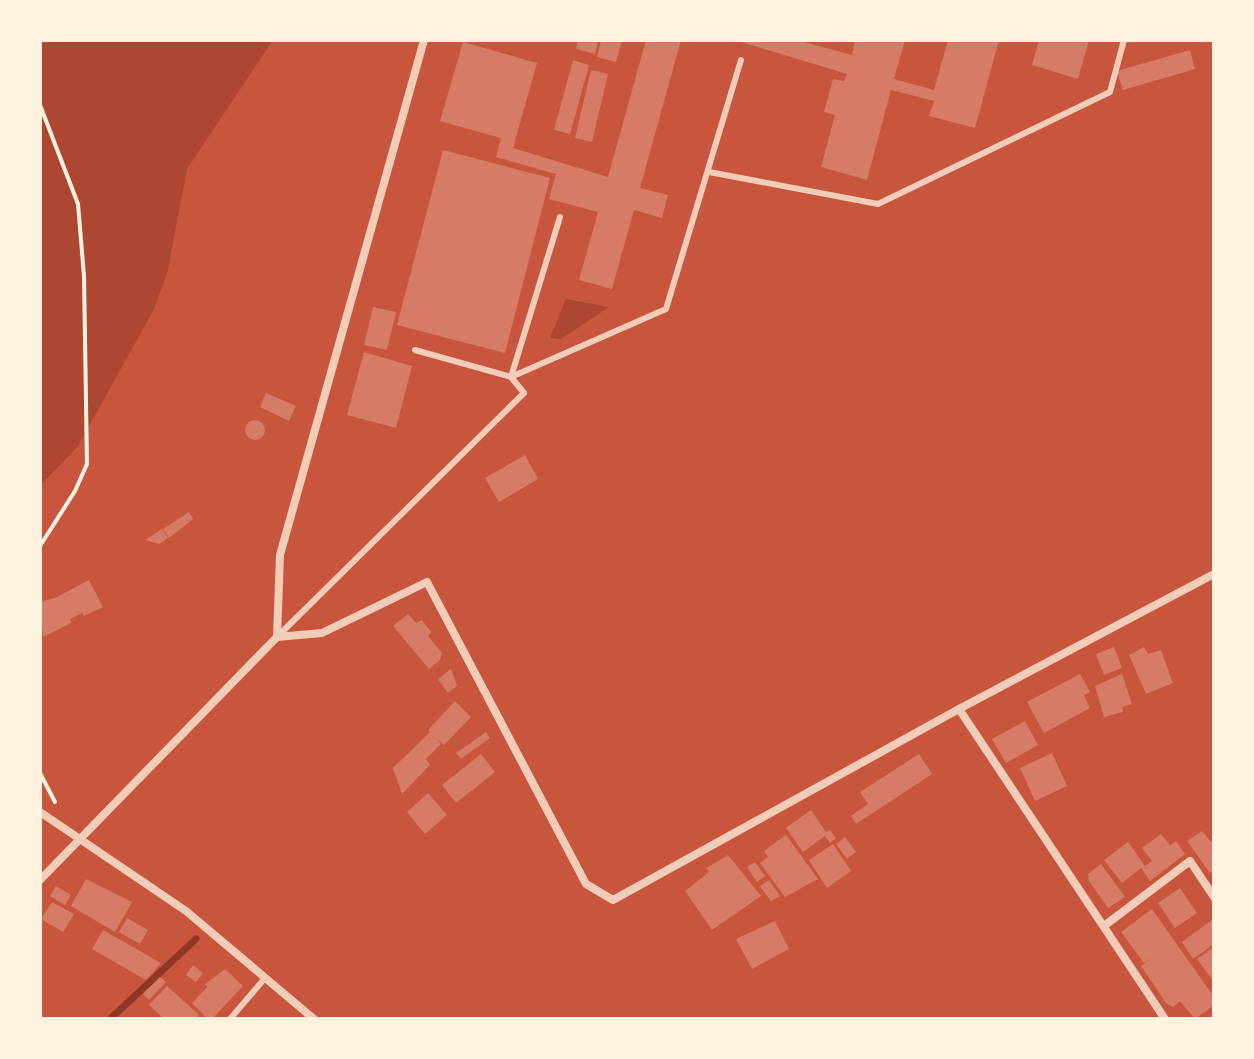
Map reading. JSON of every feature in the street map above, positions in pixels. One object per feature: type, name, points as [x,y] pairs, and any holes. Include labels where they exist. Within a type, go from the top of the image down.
[{"type":"street","points":[[277,637],[280,555],[424,40]]},
{"type":"street","points":[[40,880],[277,637],[322,633],[427,582],[586,884],[613,900],[959,709],[1214,574]]},
{"type":"street","points":[[959,709],[1165,1019]]},
{"type":"street","points":[[40,812],[186,911],[314,1019]]},
{"type":"street","points":[[1104,926],[1190,861],[1214,897]]},
{"type":"lane","points":[[709,172],[878,204],[1110,92],[1124,40]]},
{"type":"lane","points":[[511,377],[666,309],[741,60]]},
{"type":"lane","points":[[511,377],[560,217]]},
{"type":"lane","points":[[277,637],[524,393],[511,377],[415,350]]},
{"type":"lane","points":[[230,1019],[265,978]]},
{"type":"path","points":[[40,105],[78,204],[84,276],[87,464],[75,491],[40,546]]},
{"type":"shaded area","points":[[40,40],[273,40],[187,169],[167,274],[154,309],[78,446],[40,486]]},
{"type":"shaded area","points":[[566,299],[609,307],[561,339],[550,338]]},
{"type":"building","points":[[578,40],[598,40],[595,54],[576,49]]},
{"type":"building","points":[[601,40],[622,40],[616,62],[597,57]]},
{"type":"building","points":[[646,40],[681,40],[640,188],[668,195],[662,218],[634,210],[612,289],[579,280],[598,212],[549,199],[556,174],[496,157],[501,138],[440,121],[463,42],[537,63],[513,148],[608,177]]},
{"type":"building","points":[[735,40],[796,40],[852,55],[855,40],[905,40],[894,79],[934,90],[948,40],[999,40],[975,128],[929,116],[934,101],[891,90],[867,180],[821,167],[835,115],[824,112],[833,79],[844,81],[847,74]]},
{"type":"building","points":[[1039,40],[1089,40],[1078,79],[1032,65]]},
{"type":"building","points":[[1190,50],[1195,69],[1123,90],[1117,71]]},
{"type":"building","points":[[573,60],[589,65],[570,134],[554,130]]},
{"type":"building","points":[[591,70],[608,74],[592,142],[575,138]]},
{"type":"building","points":[[443,150],[550,178],[505,353],[397,325]]},
{"type":"building","points":[[373,307],[396,312],[387,350],[364,345]]},
{"type":"building","points":[[364,352],[412,366],[396,428],[347,415]]},
{"type":"building","points":[[266,393],[296,406],[289,421],[260,407]]},
{"type":"building","points":[[251,420],[259,420],[265,430],[259,440],[251,440],[245,434],[245,426]]},
{"type":"building","points":[[525,455],[538,479],[499,502],[485,478]]},
{"type":"building","points":[[189,512],[193,519],[169,538],[163,529]]},
{"type":"building","points":[[162,529],[168,538],[159,544],[145,540]]},
{"type":"building","points":[[89,580],[103,607],[70,619],[71,623],[43,637],[40,602],[55,598]]},
{"type":"building","points":[[408,614],[416,623],[422,620],[431,632],[428,636],[442,653],[440,660],[429,669],[393,626]]},
{"type":"building","points":[[1114,647],[1122,668],[1104,675],[1096,654]]},
{"type":"building","points":[[1144,647],[1148,654],[1161,650],[1173,683],[1146,694],[1129,655]]},
{"type":"building","points":[[451,669],[457,686],[448,693],[438,679]]},
{"type":"building","points":[[1080,674],[1090,692],[1084,695],[1090,708],[1044,733],[1027,702]]},
{"type":"building","points":[[1122,674],[1132,704],[1122,707],[1123,712],[1104,717],[1095,686]]},
{"type":"building","points":[[455,701],[471,717],[444,745],[435,738],[441,744],[426,759],[430,765],[402,794],[393,768],[430,732],[428,730]]},
{"type":"building","points":[[1025,721],[1038,745],[1006,763],[992,739]]},
{"type":"building","points":[[486,732],[490,738],[461,759],[456,753]]},
{"type":"building","points":[[1052,753],[1067,786],[1035,801],[1020,768]]},
{"type":"building","points":[[481,754],[495,772],[456,803],[442,785]]},
{"type":"building","points":[[919,754],[932,774],[856,824],[851,816],[868,804],[860,792]]},
{"type":"building","points":[[428,793],[447,815],[425,834],[407,812]]},
{"type":"building","points":[[811,810],[826,832],[830,830],[836,838],[830,843],[825,836],[803,852],[786,828]]},
{"type":"building","points":[[1202,831],[1211,842],[1214,840],[1214,870],[1210,873],[1187,841]]},
{"type":"building","points":[[1161,834],[1170,845],[1176,841],[1185,854],[1150,881],[1141,868],[1122,883],[1104,860],[1128,842],[1145,866],[1152,861],[1142,848]]},
{"type":"building","points":[[786,835],[818,879],[785,897],[760,863],[768,857],[764,851]]},
{"type":"building","points":[[845,837],[856,852],[847,859],[836,844]]},
{"type":"building","points":[[833,844],[851,871],[827,888],[809,860]]},
{"type":"building","points":[[728,855],[761,896],[712,930],[685,891],[709,872],[706,868]]},
{"type":"building","points":[[755,862],[765,876],[757,882],[747,867]]},
{"type":"building","points":[[1101,864],[1125,897],[1108,908],[1089,881],[1088,874]]},
{"type":"building","points":[[86,879],[132,902],[115,932],[71,906]]},
{"type":"building","points":[[769,880],[780,896],[771,901],[760,886]]},
{"type":"building","points":[[56,886],[71,895],[65,905],[50,896]]},
{"type":"building","points":[[1180,888],[1197,913],[1175,928],[1158,903]]},
{"type":"building","points":[[52,902],[74,914],[63,932],[41,919]]},
{"type":"building","points":[[1152,909],[1214,997],[1214,1005],[1195,1019],[1180,1001],[1173,1007],[1166,1003],[1141,966],[1154,956],[1144,963],[1121,932]]},
{"type":"building","points":[[127,918],[148,930],[140,944],[119,932]]},
{"type":"building","points":[[1212,920],[1214,944],[1193,959],[1182,942]]},
{"type":"building","points":[[775,921],[789,949],[752,969],[736,939]]},
{"type":"building","points":[[103,930],[161,963],[146,980],[92,949]]},
{"type":"building","points":[[1214,947],[1214,982],[1197,959]]},
{"type":"building","points":[[193,965],[203,973],[196,982],[186,975]]},
{"type":"building","points":[[225,969],[243,986],[212,1019],[208,1019],[192,1003],[207,987],[205,984]]},
{"type":"building","points":[[160,977],[166,982],[149,1000],[143,994]]},
{"type":"building","points":[[167,986],[199,1015],[196,1019],[164,1019],[149,1005]]},
{"type":"waterway","points":[[110,1019],[196,939]]}]
